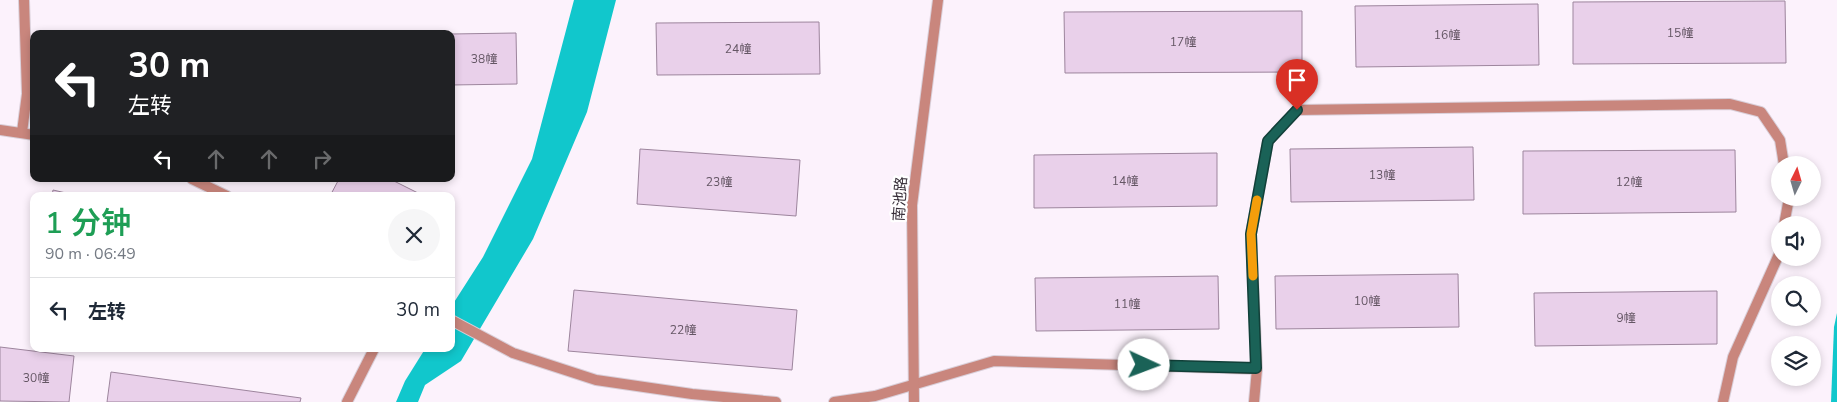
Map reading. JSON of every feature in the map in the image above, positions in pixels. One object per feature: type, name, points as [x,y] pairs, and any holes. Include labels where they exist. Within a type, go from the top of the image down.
[{"type":"street","points":[[22,132],[26,94],[24,0]]},
{"type":"street","name":"南池路","points":[[914,402],[912,206],[938,0]]},
{"type":"street","points":[[1254,402],[1256,368],[1251,234],[1268,141],[1297,110],[1730,104],[1761,112],[1780,140],[1783,156]]},
{"type":"street","points":[[0,130],[30,133]]},
{"type":"street","points":[[198,182],[219,192]]},
{"type":"street","points":[[1723,402],[1733,357],[1774,266]]},
{"type":"street","points":[[455,322],[513,353],[596,380],[692,394],[776,402]]},
{"type":"street","points":[[347,402],[372,352]]},
{"type":"street","points":[[834,402],[875,396],[994,361],[1256,368]]},
{"type":"water","points":[[574,0],[616,0],[587,112],[533,239],[461,361],[425,385],[418,402],[396,402],[405,381],[423,352],[455,352],[455,301],[483,257],[532,159]]},
{"type":"water","points":[[1837,313],[1837,402],[1831,402],[1834,327]]},
{"type":"building","points":[[1785,1],[1786,63],[1573,64],[1573,2]]},
{"type":"building","points":[[1538,4],[1539,65],[1356,67],[1355,6]]},
{"type":"building","points":[[1302,11],[1302,72],[1065,73],[1064,12]]},
{"type":"building","points":[[819,22],[820,74],[657,75],[656,23]]},
{"type":"building","points":[[516,33],[517,84],[455,85],[455,34]]},
{"type":"building","points":[[1473,147],[1474,200],[1291,202],[1290,149]]},
{"type":"building","points":[[640,149],[800,160],[796,216],[637,204]]},
{"type":"building","points":[[1735,150],[1736,212],[1523,214],[1523,151]]},
{"type":"building","points":[[1217,153],[1217,206],[1034,208],[1034,155]]},
{"type":"building","points":[[337,182],[396,182],[416,192],[332,192]]},
{"type":"building","points":[[1458,274],[1459,327],[1276,329],[1275,276]]},
{"type":"building","points":[[1218,276],[1219,329],[1036,331],[1035,278]]},
{"type":"building","points":[[574,290],[797,310],[792,370],[568,351]]},
{"type":"building","points":[[1717,291],[1717,344],[1535,346],[1534,293]]},
{"type":"building","points":[[0,347],[74,356],[69,402],[0,401]]},
{"type":"building","points":[[111,372],[301,398],[300,402],[107,402]]},
{"type":"slow traffic","points":[[1253,276],[1251,234],[1257,200]]},
{"type":"route","points":[[1144,365],[1256,368],[1251,234],[1268,141],[1297,110]]}]
